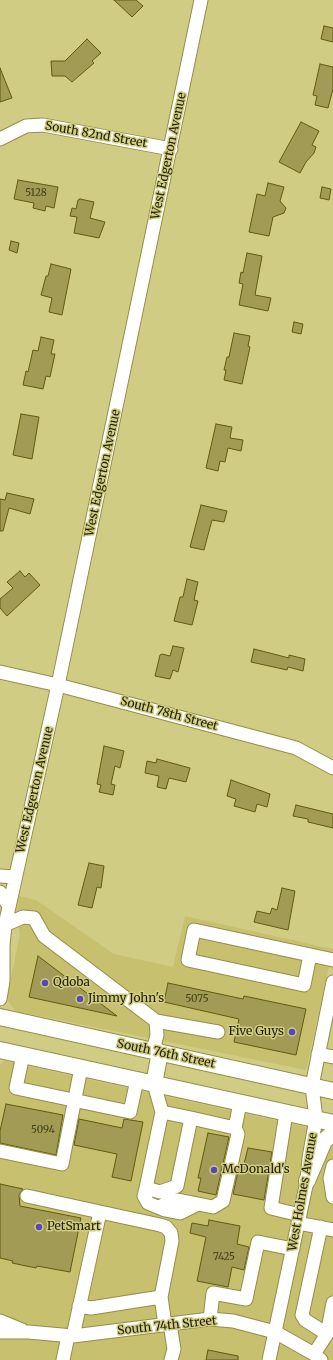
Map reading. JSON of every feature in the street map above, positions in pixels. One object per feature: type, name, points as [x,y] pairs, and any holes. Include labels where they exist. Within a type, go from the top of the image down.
[{"type":"main road","name":"South 76th Street","points":[[0,1017],[333,1091]]},
{"type":"main road","points":[[0,1050],[333,1123]]},
{"type":"main road","points":[[154,1084],[156,1052]]},
{"type":"main road","points":[[307,1180],[324,1141],[333,1133]]},
{"type":"street","name":"West Edgerton Avenue","points":[[0,998],[3,982],[1,949],[5,925],[58,685],[201,0]]},
{"type":"street","name":"South 82nd Street","points":[[0,139],[26,126],[43,125],[171,149]]},
{"type":"street","name":"South 78th Street","points":[[0,672],[58,685],[296,748],[333,768]]},
{"type":"street","points":[[0,876],[15,877]]},
{"type":"street","points":[[0,892],[10,906]]},
{"type":"street","points":[[5,925],[23,917],[34,918],[44,936],[156,1021],[218,1032]]},
{"type":"street","points":[[310,955],[304,985],[188,960],[194,930],[310,955],[333,960]]},
{"type":"street","name":"West Holmes Avenue","points":[[269,1360],[307,1180],[309,1158],[316,1119],[312,1086],[332,991]]},
{"type":"street","points":[[156,1021],[156,1052]]},
{"type":"street","points":[[318,1054],[333,1057]]},
{"type":"street","points":[[23,1055],[16,1088],[130,1112],[137,1080]]},
{"type":"street","points":[[0,1151],[62,1164],[81,1068]]},
{"type":"street","points":[[154,1084],[162,1112],[144,1196],[148,1203],[159,1207],[171,1200],[213,1207],[223,1201],[238,1134],[235,1128],[240,1103]]},
{"type":"street","points":[[162,1112],[235,1128]]},
{"type":"street","points":[[286,1113],[271,1208],[327,1229],[302,1315],[305,1320],[327,1334]]},
{"type":"street","points":[[146,1188],[160,1192],[176,1186],[191,1118]]},
{"type":"street","points":[[333,1166],[330,1183],[333,1196]]},
{"type":"street","points":[[26,1196],[160,1224],[166,1227],[171,1233],[172,1241],[161,1297],[174,1348],[171,1360]]},
{"type":"street","points":[[63,1360],[80,1306],[100,1212]]},
{"type":"street","points":[[210,1319],[214,1293],[246,1299],[258,1242],[293,1249]]},
{"type":"street","points":[[80,1306],[91,1308],[161,1297]]},
{"type":"street","points":[[317,1357],[327,1334],[333,1303]]},
{"type":"street","name":"South 74th Street","points":[[0,1332],[28,1332],[70,1336],[210,1319],[233,1321],[276,1332],[317,1357]]},
{"type":"street","name":"South 74th Street","points":[[0,1321],[28,1332]]},
{"type":"shaded area","points":[[19,896],[36,900],[114,954],[173,967],[185,916],[333,949],[306,1070],[15,1011],[7,999],[20,934],[16,913]]},
{"type":"shaded area","points":[[5,1061],[333,1133],[333,1360],[0,1360],[0,1064]]},
{"type":"building","points":[[114,0],[136,0],[143,6],[132,17]]},
{"type":"building","points":[[324,26],[333,28],[333,42],[321,39]]},
{"type":"building","points":[[87,39],[101,53],[92,61],[94,63],[72,82],[65,76],[52,76],[51,61],[65,61]]},
{"type":"building","points":[[320,64],[333,67],[333,89],[328,108],[315,105],[317,96],[313,95]]},
{"type":"building","points":[[0,68],[12,98],[0,102]]},
{"type":"building","points":[[301,122],[319,131],[312,145],[316,147],[314,153],[306,162],[300,173],[279,162]]},
{"type":"building","points":[[18,180],[58,187],[54,208],[46,206],[45,211],[33,208],[34,203],[14,199]]},
{"type":"building","points":[[268,183],[284,187],[280,201],[286,208],[284,213],[273,217],[269,236],[249,232],[257,194],[265,196]]},
{"type":"building","points":[[322,187],[331,189],[329,200],[320,198]]},
{"type":"building","points":[[80,199],[94,202],[90,218],[105,222],[99,238],[74,233],[77,217],[70,216],[72,208],[76,209],[78,200]]},
{"type":"building","points":[[11,241],[19,243],[17,253],[9,250]]},
{"type":"building","points":[[247,253],[262,256],[255,295],[271,298],[268,311],[239,305],[243,284],[239,283],[241,272],[243,273]]},
{"type":"building","points":[[51,264],[71,269],[62,315],[49,312],[52,298],[41,295]]},
{"type":"building","points":[[294,322],[303,324],[301,334],[292,332]]},
{"type":"building","points":[[234,333],[250,336],[248,346],[250,347],[242,384],[224,380],[226,370],[224,370],[227,357],[229,357]]},
{"type":"building","points":[[41,337],[54,340],[51,354],[55,354],[50,377],[46,376],[43,389],[23,385],[26,371],[28,372],[33,350],[38,351]]},
{"type":"building","points":[[21,414],[39,417],[32,459],[13,455]]},
{"type":"building","points":[[216,424],[232,427],[230,438],[243,440],[241,451],[228,448],[225,462],[220,461],[218,471],[206,468]]},
{"type":"building","points":[[7,493],[34,499],[30,514],[9,508],[3,531],[0,531],[0,499],[5,500]]},
{"type":"building","points":[[201,505],[227,511],[224,522],[212,520],[204,550],[190,547]]},
{"type":"building","points":[[20,571],[25,577],[29,573],[40,585],[7,616],[0,608],[0,599],[13,588],[7,582]]},
{"type":"building","points":[[187,579],[198,582],[194,600],[198,601],[192,625],[174,621],[180,597],[183,597]]},
{"type":"building","points":[[173,646],[184,648],[178,672],[173,670],[170,679],[155,676],[160,655],[170,656]]},
{"type":"building","points":[[254,649],[289,658],[289,655],[305,659],[303,671],[288,667],[287,670],[251,662]]},
{"type":"building","points":[[104,746],[124,751],[120,768],[115,766],[111,784],[115,785],[113,795],[99,792],[101,785],[97,784]]},
{"type":"building","points":[[157,759],[190,768],[186,782],[169,778],[166,789],[157,787],[159,776],[145,773],[147,761],[156,763]]},
{"type":"building","points":[[231,780],[270,794],[267,807],[257,804],[255,812],[234,806],[236,799],[227,796]]},
{"type":"building","points":[[296,805],[333,814],[333,828],[308,822],[308,819],[293,816]]},
{"type":"building","points":[[89,863],[104,866],[101,888],[97,887],[92,908],[78,905]]},
{"type":"building","points":[[282,888],[295,891],[288,930],[254,922],[257,911],[270,914],[272,908],[277,910]]},
{"type":"building","points":[[38,956],[117,1016],[29,997]]},
{"type":"building","points":[[168,983],[243,999],[244,996],[306,1009],[296,1055],[234,1042],[239,1019],[164,1002]]},
{"type":"building","points":[[6,1104],[63,1115],[56,1155],[0,1143],[0,1131]]},
{"type":"building","points":[[79,1119],[122,1128],[124,1119],[143,1122],[131,1181],[112,1177],[117,1154],[74,1145]]},
{"type":"building","name":"McDonald's","points":[[208,1133],[229,1137],[216,1195],[198,1191],[201,1178],[198,1178]]},
{"type":"building","points":[[248,1148],[272,1152],[264,1200],[233,1194],[240,1163],[244,1164]]},
{"type":"building","name":"PetSmart","points":[[0,1184],[23,1189],[19,1195],[20,1206],[81,1218],[70,1272],[37,1266],[36,1268],[12,1263],[13,1261],[0,1258]]},
{"type":"building","points":[[209,1220],[240,1226],[237,1244],[249,1247],[244,1270],[232,1267],[228,1287],[197,1281],[206,1237],[190,1233],[192,1223],[208,1226]]},
{"type":"building","points":[[208,1350],[238,1356],[238,1360],[206,1360]]},
{"type":"place","name":"Qdoba","points":[[45,983]]},
{"type":"place","name":"Jimmy John's","points":[[80,999]]},
{"type":"place","name":"Five Guys","points":[[292,1032]]},
{"type":"place","name":"McDonald's","points":[[214,1170]]},
{"type":"place","name":"PetSmart","points":[[39,1227]]}]
